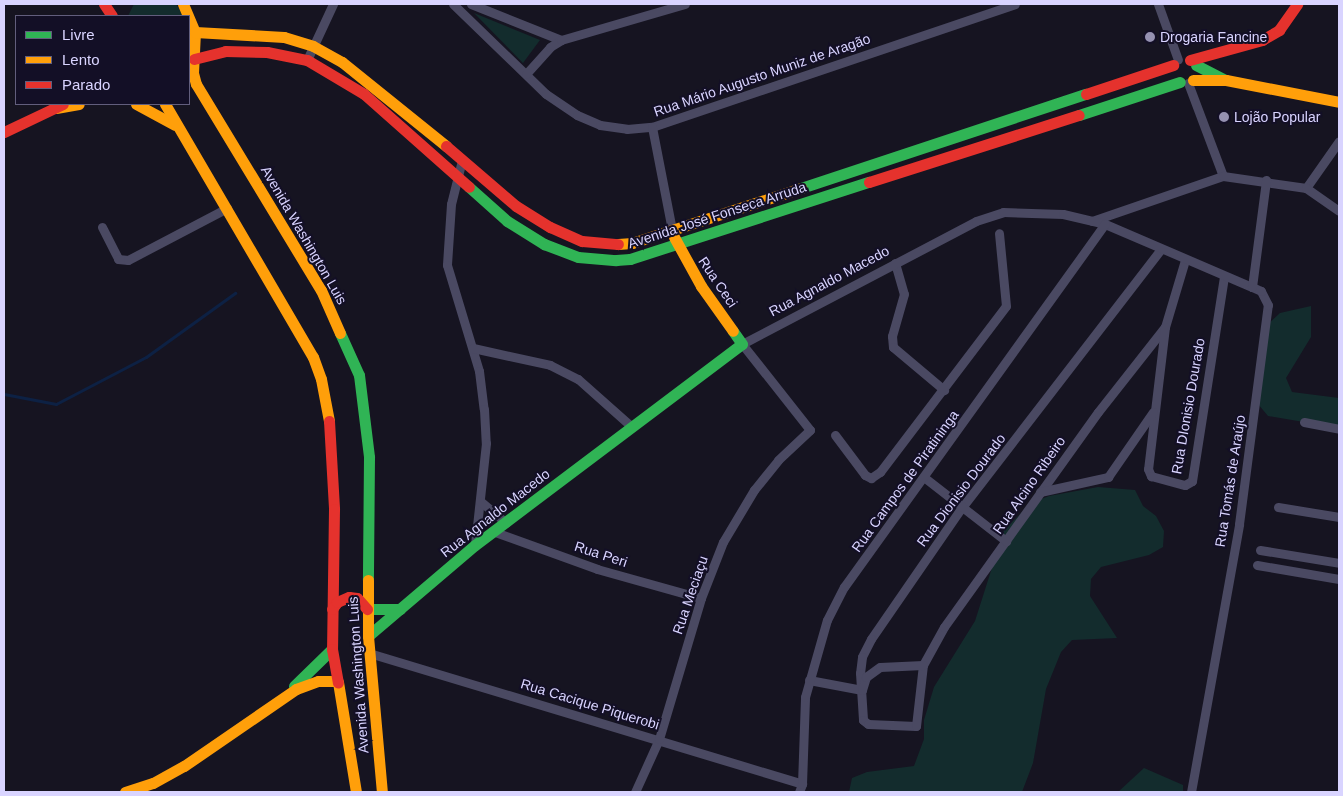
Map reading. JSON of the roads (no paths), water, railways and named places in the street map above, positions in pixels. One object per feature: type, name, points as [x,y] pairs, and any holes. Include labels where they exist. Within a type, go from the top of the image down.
[{"type":"main road","points":[[104,4],[113,12]]},
{"type":"main road","points":[[1193,62],[1262,40],[1279,30],[1297,4]]},
{"type":"main road","name":"Avenida Washington Luis","points":[[190,19],[196,32],[190,61],[203,101],[321,290],[359,375],[369,457],[368,636],[382,792]]},
{"type":"main road","name":"Avenida José Fonseca Arruda","points":[[196,32],[284,37],[313,46],[354,70],[516,206],[550,227],[582,241],[604,245],[632,243],[1176,63],[1193,62]]},
{"type":"main road","name":"Avenida José Fonseca Arruda","points":[[190,61],[225,51],[267,52],[307,60],[364,94],[457,178],[507,220],[544,244],[578,257],[630,259],[1187,82],[1226,80]]},
{"type":"main road","points":[[1176,63],[1173,75],[1187,82],[1193,62]]},
{"type":"main road","points":[[1193,62],[1226,80],[1339,102]]},
{"type":"main road","points":[[138,105],[178,127]]},
{"type":"main road","name":"Avenida Washington Luis","points":[[166,105],[313,357],[322,379],[328,411],[334,509],[332,649],[356,792]]},
{"type":"main road","points":[[4,132],[58,106]]},
{"type":"main road","name":"Rua Ceci","points":[[672,230],[675,244],[742,344]]},
{"type":"main road","name":"Rua Agnaldo Macedo","points":[[368,636],[475,545],[495,532],[742,344]]},
{"type":"main road","points":[[332,609],[337,602],[349,597],[357,598],[367,609],[400,610]]},
{"type":"main road","points":[[125,792],[153,783],[184,766],[285,695],[332,649]]},
{"type":"main road","points":[[285,695],[308,684],[337,681]]},
{"type":"street","points":[[307,60],[333,4]]},
{"type":"street","name":"Rua Mário Augusto Muniz de Aragão","points":[[453,4],[546,94],[600,125],[628,129],[652,127],[1015,4]]},
{"type":"street","points":[[471,4],[562,40]]},
{"type":"street","points":[[526,74],[550,47],[562,40],[685,4]]},
{"type":"street","points":[[1158,4],[1176,63]]},
{"type":"street","points":[[1187,82],[1223,176]]},
{"type":"street","name":"Rua Ceci","points":[[652,127],[672,230]]},
{"type":"street","points":[[1306,188],[1339,141]]},
{"type":"street","points":[[462,160],[447,231],[447,265],[453,293],[473,348],[484,410],[486,443],[475,545]]},
{"type":"street","points":[[1092,221],[1223,176],[1266,180],[1306,188],[1339,211]]},
{"type":"street","points":[[1092,221],[1105,224],[1185,260],[1252,286],[1266,180]]},
{"type":"street","points":[[102,227],[118,259],[128,260],[227,208]]},
{"type":"street","name":"Rua Agnaldo Macedo","points":[[742,344],[976,220],[1003,212],[1063,214],[1092,221]]},
{"type":"street","name":"Rua Campos de Piratininga","points":[[800,788],[805,697],[827,620],[844,587],[925,478],[1105,224]]},
{"type":"street","points":[[835,435],[858,468],[865,475],[874,476],[944,390],[1006,306],[999,234]]},
{"type":"street","name":"Rua Dionisio Dourado","points":[[916,726],[868,724],[861,717],[862,657],[870,639],[962,508],[1161,249]]},
{"type":"street","points":[[1040,492],[1108,477],[1155,409],[1165,327],[1185,260]]},
{"type":"street","points":[[895,263],[904,294],[892,336],[893,347],[944,390]]},
{"type":"street","name":"Rua DIonisio Dourado","points":[[1155,409],[1149,473],[1151,476],[1189,483],[1192,480],[1224,276]]},
{"type":"street","name":"Rua Tomás de Araújo","points":[[1191,792],[1239,524],[1268,305],[1261,291],[1252,286]]},
{"type":"street","name":"Rua Alcino Ribeiro","points":[[916,726],[923,665],[944,627],[1040,492],[1165,327]]},
{"type":"street","name":"Rua Ceci","points":[[742,344],[810,429]]},
{"type":"street","points":[[473,348],[550,365],[578,379],[632,427]]},
{"type":"street","points":[[1304,422],[1339,429]]},
{"type":"street","name":"Rua Meciaçu","points":[[635,792],[659,739],[701,598],[723,542],[737,514],[778,460],[810,429]]},
{"type":"street","points":[[925,478],[1006,541]]},
{"type":"street","points":[[480,501],[506,523]]},
{"type":"street","points":[[1278,507],[1339,517]]},
{"type":"street","name":"Rua Peri","points":[[495,532],[597,569],[701,598]]},
{"type":"street","points":[[1257,565],[1338,579],[1339,563],[1260,550]]},
{"type":"street","name":"Rua Cacique Piquerobi","points":[[369,653],[659,739],[800,788]]},
{"type":"street","points":[[809,680],[862,690],[866,677],[880,667],[923,665]]},
{"type":"waterway","points":[[4,394],[56,404],[146,357],[235,293]]},
{"type":"place","name":"Drogaria Fancine","points":[[1150,37]]},
{"type":"place","name":"Lojão Popular","points":[[1224,117]]}]
